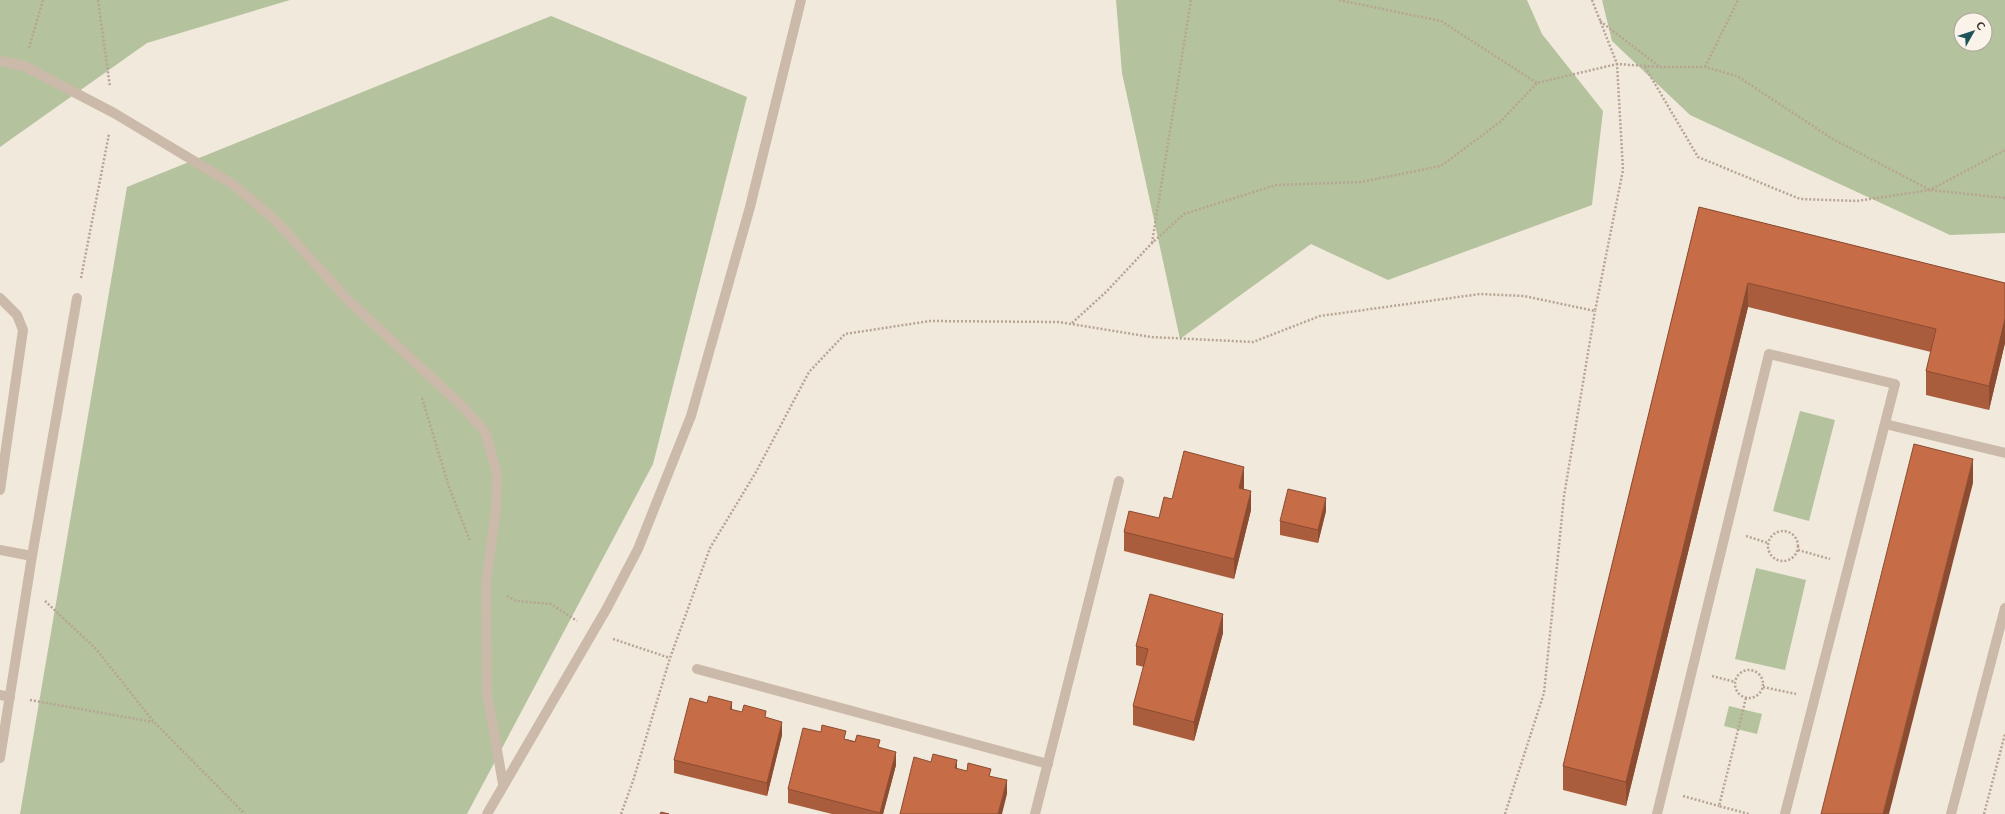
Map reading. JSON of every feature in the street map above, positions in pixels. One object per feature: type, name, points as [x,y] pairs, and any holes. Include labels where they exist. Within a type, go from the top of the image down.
[{"type":"street","points":[[487,814],[503,784],[607,608],[638,549],[691,416],[750,207],[801,0]]},
{"type":"street","points":[[0,62],[24,66],[114,113],[234,185],[277,222],[347,299],[463,407],[485,432],[497,473],[496,508],[486,583],[486,693],[503,784]]},
{"type":"street","points":[[0,298],[17,315],[23,330],[0,490]]},
{"type":"street","points":[[0,758],[5,696],[27,584],[77,298]]},
{"type":"street","points":[[1657,814],[1769,354],[1895,384],[1785,814]]},
{"type":"street","points":[[1885,424],[2005,453]]},
{"type":"street","points":[[1035,814],[1119,481]]},
{"type":"street","points":[[0,550],[32,556]]},
{"type":"street","points":[[1951,814],[2005,608]]},
{"type":"street","points":[[697,669],[1048,764]]},
{"type":"path","points":[[24,66],[43,0]]},
{"type":"path","points":[[77,298],[114,113],[98,0]]},
{"type":"path","points":[[1152,243],[1191,0]]},
{"type":"path","points":[[1339,0],[1441,21],[1537,83]]},
{"type":"path","points":[[1505,814],[1544,693],[1564,496],[1596,311],[1623,170],[1617,64],[1592,0]]},
{"type":"path","points":[[1705,67],[1738,0]]},
{"type":"path","points":[[1600,20],[1660,67]]},
{"type":"path","points":[[1072,324],[1107,291],[1152,243],[1184,214],[1276,186],[1361,182],[1440,166],[1500,122],[1537,83],[1617,64],[1660,67],[1705,67],[1737,76],[1831,138],[1930,190]]},
{"type":"path","points":[[1645,66],[1698,157],[1800,199],[1856,201],[1930,190],[2005,198]]},
{"type":"path","points":[[1930,190],[2005,150]]},
{"type":"path","points":[[621,814],[634,781],[670,658],[710,548],[756,472],[809,372],[844,334],[930,321],[1059,322],[1151,337],[1253,342],[1320,316],[1480,294],[1524,296],[1596,311]]},
{"type":"path","points":[[422,397],[448,487],[472,546]]},
{"type":"path","points":[[1783,531],[1790,533],[1795,537],[1798,543],[1798,550],[1795,556],[1790,560],[1776,560],[1771,556],[1768,550],[1768,543],[1771,537],[1776,533],[1783,531]]},
{"type":"path","points":[[1798,550],[1849,564]]},
{"type":"path","points":[[27,584],[96,648],[154,722],[245,814]]},
{"type":"path","points":[[1745,670],[1754,670],[1760,674],[1764,682],[1763,687],[1763,690],[1757,696],[1746,698],[1741,696],[1736,690],[1735,682],[1738,674],[1745,670]]},
{"type":"path","points":[[1763,687],[1814,699]]},
{"type":"path","points":[[5,696],[154,722]]},
{"type":"path","points":[[1719,806],[1746,698]]},
{"type":"path","points":[[1984,814],[2005,734]]},
{"type":"path","points":[[1662,791],[1750,814]]},
{"type":"green space","points":[[0,0],[290,0],[147,43],[0,147]]},
{"type":"green space","points":[[1116,0],[1527,0],[1542,34],[1603,111],[1592,205],[1388,280],[1311,244],[1180,339],[1122,73]]},
{"type":"green space","points":[[1602,0],[2005,0],[2005,233],[1950,235],[1690,115],[1612,41]]},
{"type":"green space","points":[[551,16],[747,97],[653,464],[467,814],[20,814],[127,187]]},
{"type":"green space","points":[[1800,411],[1835,420],[1809,521],[1773,511]]},
{"type":"green space","points":[[1756,568],[1806,580],[1785,670],[1735,659]]},
{"type":"green space","points":[[1729,706],[1762,714],[1757,734],[1724,726]]},
{"type":"building","points":[[1699,207],[2005,283],[2005,319],[1989,386],[1926,371],[1936,329],[1748,283],[1626,782],[1563,766]]},
{"type":"building","points":[[1914,444],[1973,459],[1883,814],[1821,814]]},
{"type":"building","points":[[1184,451],[1244,467],[1239,488],[1251,491],[1234,559],[1124,532],[1129,511],[1159,518],[1164,497],[1172,499]]},
{"type":"building","points":[[1288,489],[1326,498],[1318,530],[1280,521]]},
{"type":"building","points":[[1150,594],[1223,614],[1194,722],[1133,706],[1148,649],[1136,646]]},
{"type":"building","points":[[709,696],[732,702],[730,709],[742,712],[744,705],[766,711],[765,717],[782,722],[767,783],[674,760],[690,698],[707,703]]},
{"type":"building","points":[[822,725],[846,731],[844,739],[855,742],[857,735],[880,740],[878,747],[896,752],[880,813],[788,789],[803,728],[821,732]]},
{"type":"building","points":[[933,754],[957,760],[955,768],[967,771],[968,763],[991,769],[989,776],[1007,780],[998,814],[900,814],[914,757],[931,762]]}]
